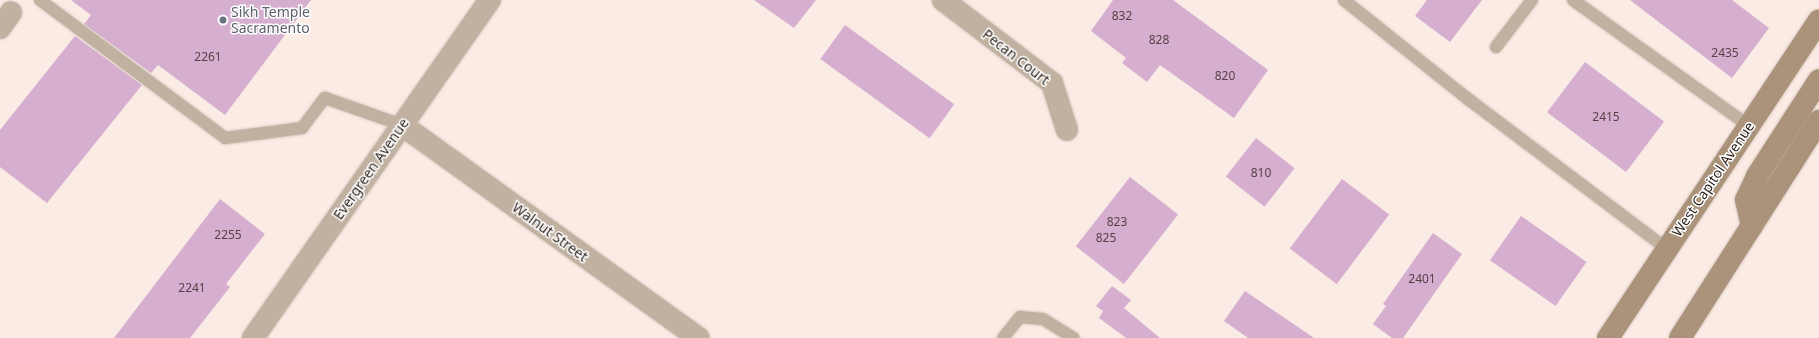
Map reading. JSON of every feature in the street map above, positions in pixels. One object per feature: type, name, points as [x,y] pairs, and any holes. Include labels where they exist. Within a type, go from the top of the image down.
[{"type":"main road","name":"West Capitol Avenue","points":[[1608,338],[1819,21]]},
{"type":"main road","points":[[1752,226],[1746,200],[1757,176],[1819,80]]},
{"type":"main road","points":[[1680,338],[1819,121]]},
{"type":"street","name":"Evergreen Avenue","points":[[253,338],[490,0]]},
{"type":"street","name":"Pecan Court","points":[[943,0],[1052,83],[1066,130]]},
{"type":"street","name":"Walnut Street","points":[[402,125],[698,338]]},
{"type":"lane","points":[[40,0],[225,138],[302,128],[325,98],[402,125]]},
{"type":"lane","points":[[1344,0],[1474,104],[1667,249]]},
{"type":"lane","points":[[1496,47],[1532,0]]},
{"type":"lane","points":[[1573,0],[1749,126]]},
{"type":"lane","points":[[1003,338],[1020,317],[1043,319],[1073,338]]},
{"type":"building","points":[[71,0],[311,0],[225,115],[158,65],[151,73],[84,24],[91,15]]},
{"type":"building","points":[[754,0],[816,0],[794,28]]},
{"type":"building","points":[[1113,0],[1173,0],[1268,70],[1234,118],[1160,65],[1147,82],[1122,63],[1126,58],[1091,31]]},
{"type":"building","points":[[1427,0],[1482,0],[1450,42],[1415,16]]},
{"type":"building","points":[[1630,0],[1732,0],[1769,28],[1732,78]]},
{"type":"building","points":[[845,25],[954,104],[930,138],[820,59]]},
{"type":"building","points":[[75,36],[142,85],[47,203],[0,167],[0,130]]},
{"type":"building","points":[[1585,62],[1664,122],[1626,172],[1547,112]]},
{"type":"building","points":[[1256,138],[1295,168],[1264,207],[1226,177]]},
{"type":"building","points":[[1130,177],[1178,215],[1124,284],[1076,246]]},
{"type":"building","points":[[1342,179],[1389,215],[1337,284],[1290,248]]},
{"type":"building","points":[[220,199],[265,234],[226,284],[230,287],[190,338],[114,338]]},
{"type":"building","points":[[1521,216],[1587,262],[1556,306],[1490,260]]},
{"type":"building","points":[[1433,233],[1462,254],[1403,338],[1392,338],[1373,324],[1386,306],[1383,304]]},
{"type":"building","points":[[1112,286],[1131,300],[1124,308],[1160,338],[1126,338],[1099,318],[1103,311],[1096,306]]},
{"type":"building","points":[[1245,291],[1314,338],[1248,338],[1224,321]]},
{"type":"place","name":"Sikh Temple Sacramento","points":[[223,20]]}]
